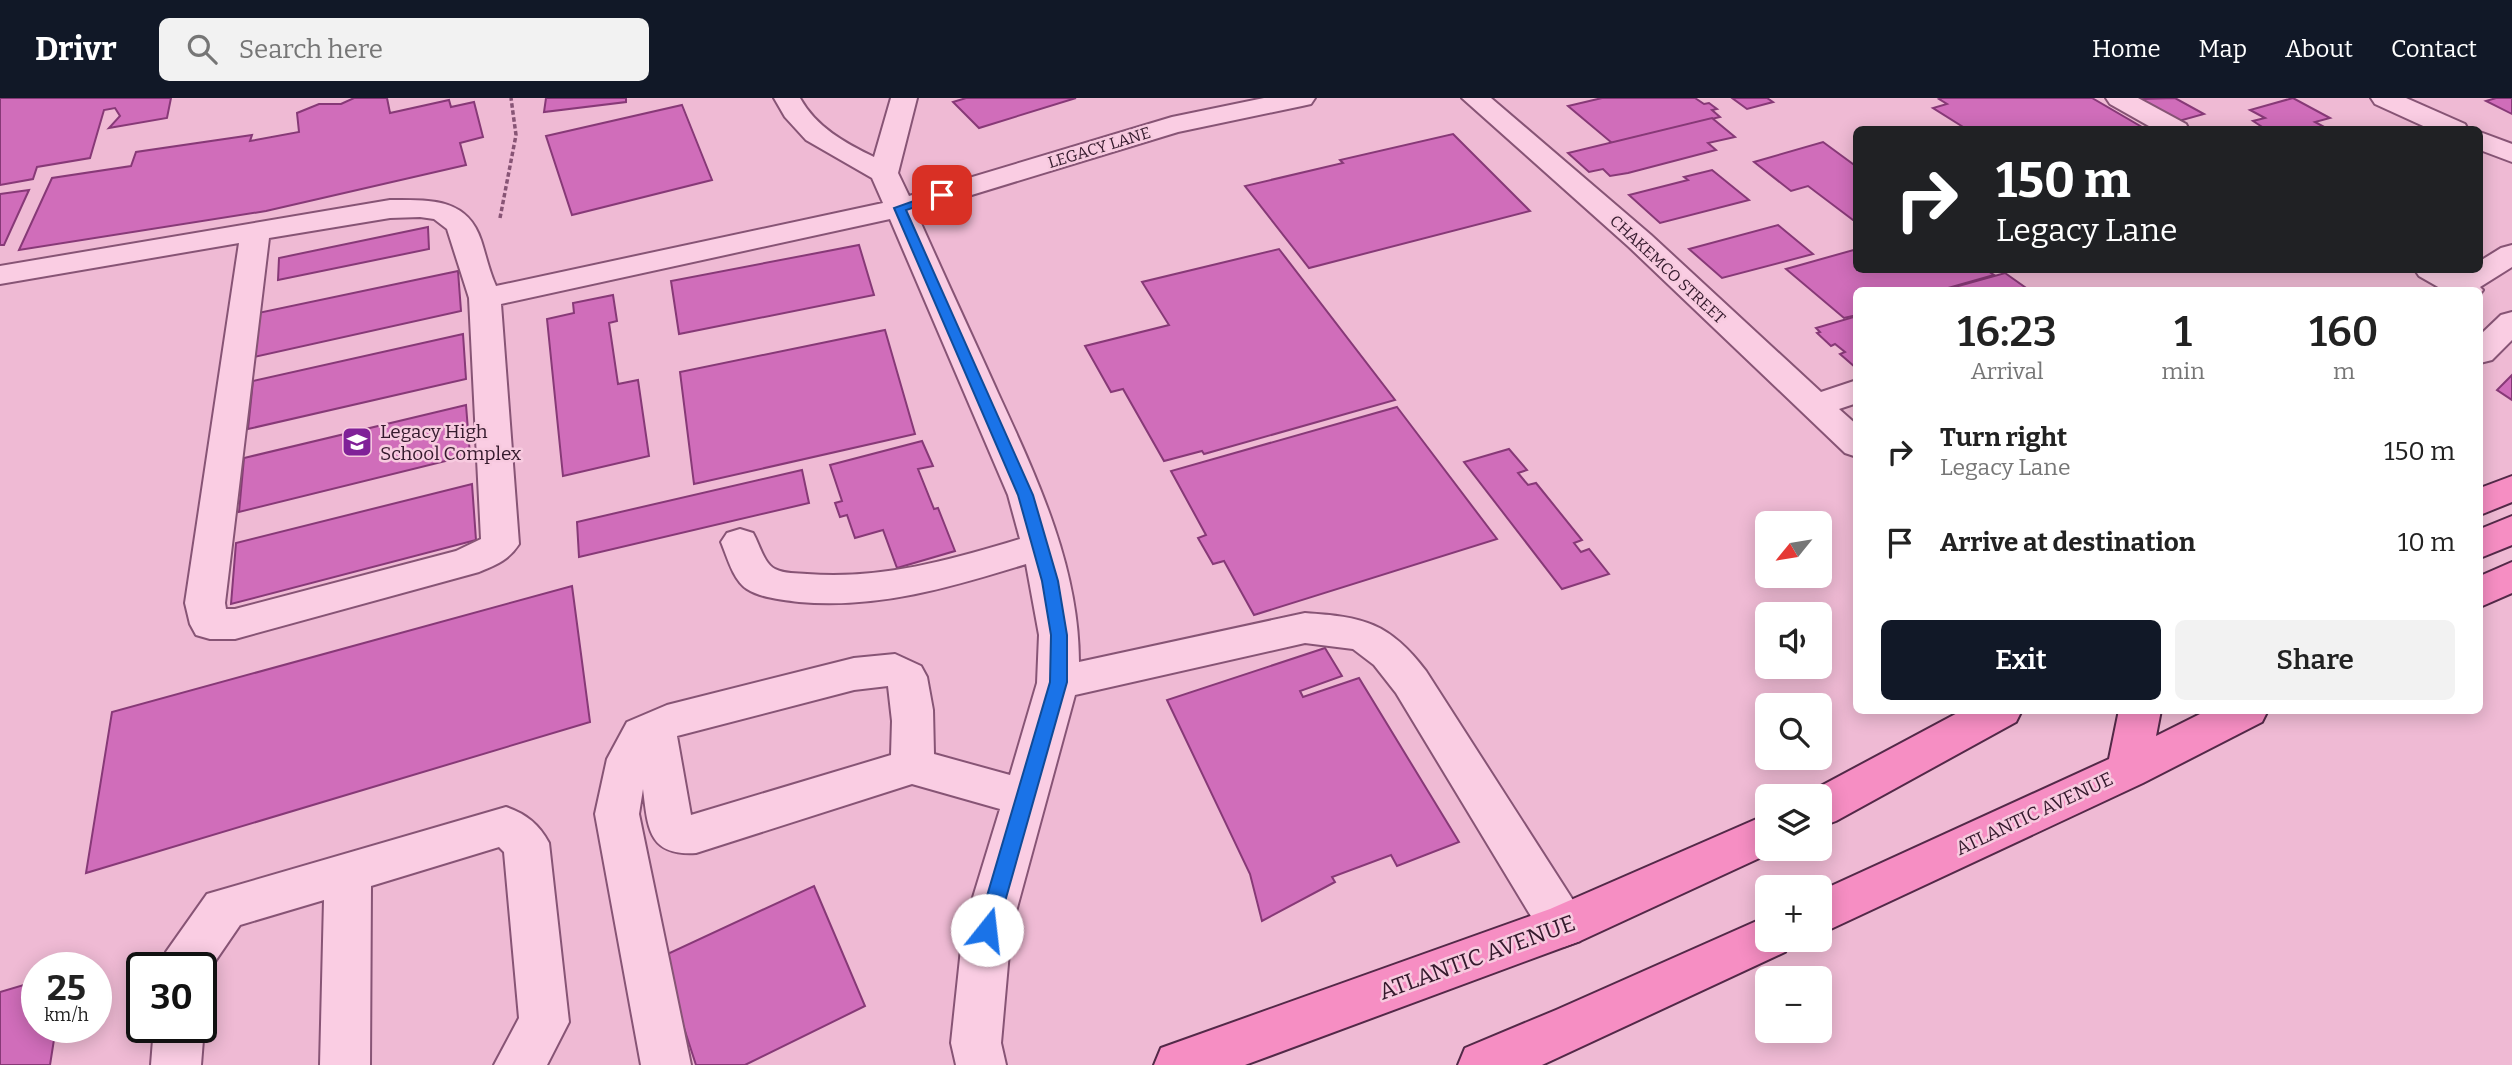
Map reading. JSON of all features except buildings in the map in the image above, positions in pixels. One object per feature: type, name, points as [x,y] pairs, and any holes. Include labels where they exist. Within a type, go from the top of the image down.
[{"type":"main road","points":[[2483,501],[2512,488]]},
{"type":"main road","points":[[2483,544],[2512,530]]},
{"type":"main road","points":[[2483,591],[2512,576]]},
{"type":"main road","points":[[1832,802],[1994,714]]},
{"type":"main road","points":[[2128,770],[2139,714]]},
{"type":"main road","name":"ATLANTIC AVENUE","points":[[1832,907],[2128,770],[2238,714]]},
{"type":"main road","name":"ATLANTIC AVENUE","points":[[1179,1065],[1563,926],[1755,839]]},
{"type":"main road","points":[[1483,1065],[1574,1027],[1755,943]]},
{"type":"street","points":[[787,98],[802,120],[816,134],[833,147],[884,173],[1026,495],[1041,546],[1059,635],[1058,682],[987,930],[976,1043],[981,1065]]},
{"type":"street","points":[[884,173],[904,98]]},
{"type":"street","name":"LEGACY LANE","points":[[485,298],[900,208],[1172,125],[1302,98]]},
{"type":"street","name":"CHAKEMCO STREET","points":[[1475,98],[1640,241],[1853,441]]},
{"type":"street","points":[[2119,98],[2169,126]]},
{"type":"street","points":[[2384,98],[2446,126]]},
{"type":"street","points":[[2483,141],[2512,154]]},
{"type":"street","points":[[0,275],[255,234],[390,209],[427,207],[450,213],[464,228],[472,271],[485,298],[500,544],[490,552],[466,562],[235,624],[210,624],[205,603],[255,234]]},
{"type":"street","points":[[2471,287],[2512,254]]},
{"type":"street","points":[[2435,273],[2457,287]]},
{"type":"street","points":[[2483,313],[2491,322],[2495,338]]},
{"type":"street","points":[[1814,406],[1853,392]]},
{"type":"street","points":[[740,542],[758,577],[774,584],[809,589],[850,590],[948,573],[1041,546]]},
{"type":"street","points":[[1058,682],[1305,628],[1344,630],[1377,641],[1394,656],[1411,682],[1563,926]]},
{"type":"street","points":[[666,1065],[617,814],[630,756],[640,735],[655,728],[854,674],[895,670],[907,677],[910,691],[915,733],[912,766]]},
{"type":"street","points":[[655,728],[670,824],[678,835],[695,834],[912,766],[1024,797]]},
{"type":"street","points":[[194,952],[224,909],[506,826],[526,843],[544,1022],[519,1065]]},
{"type":"street","points":[[345,1065],[348,873]]},
{"type":"street","points":[[176,1065],[177,1043]]},
{"type":"path","points":[[485,298],[516,135],[511,98]]},
{"type":"place","name":"Legacy High School Complex","points":[[357,442]]},
{"type":"route","points":[[942,195],[900,208],[1026,495],[1050,581],[1059,635],[1058,682],[987,930]]}]
